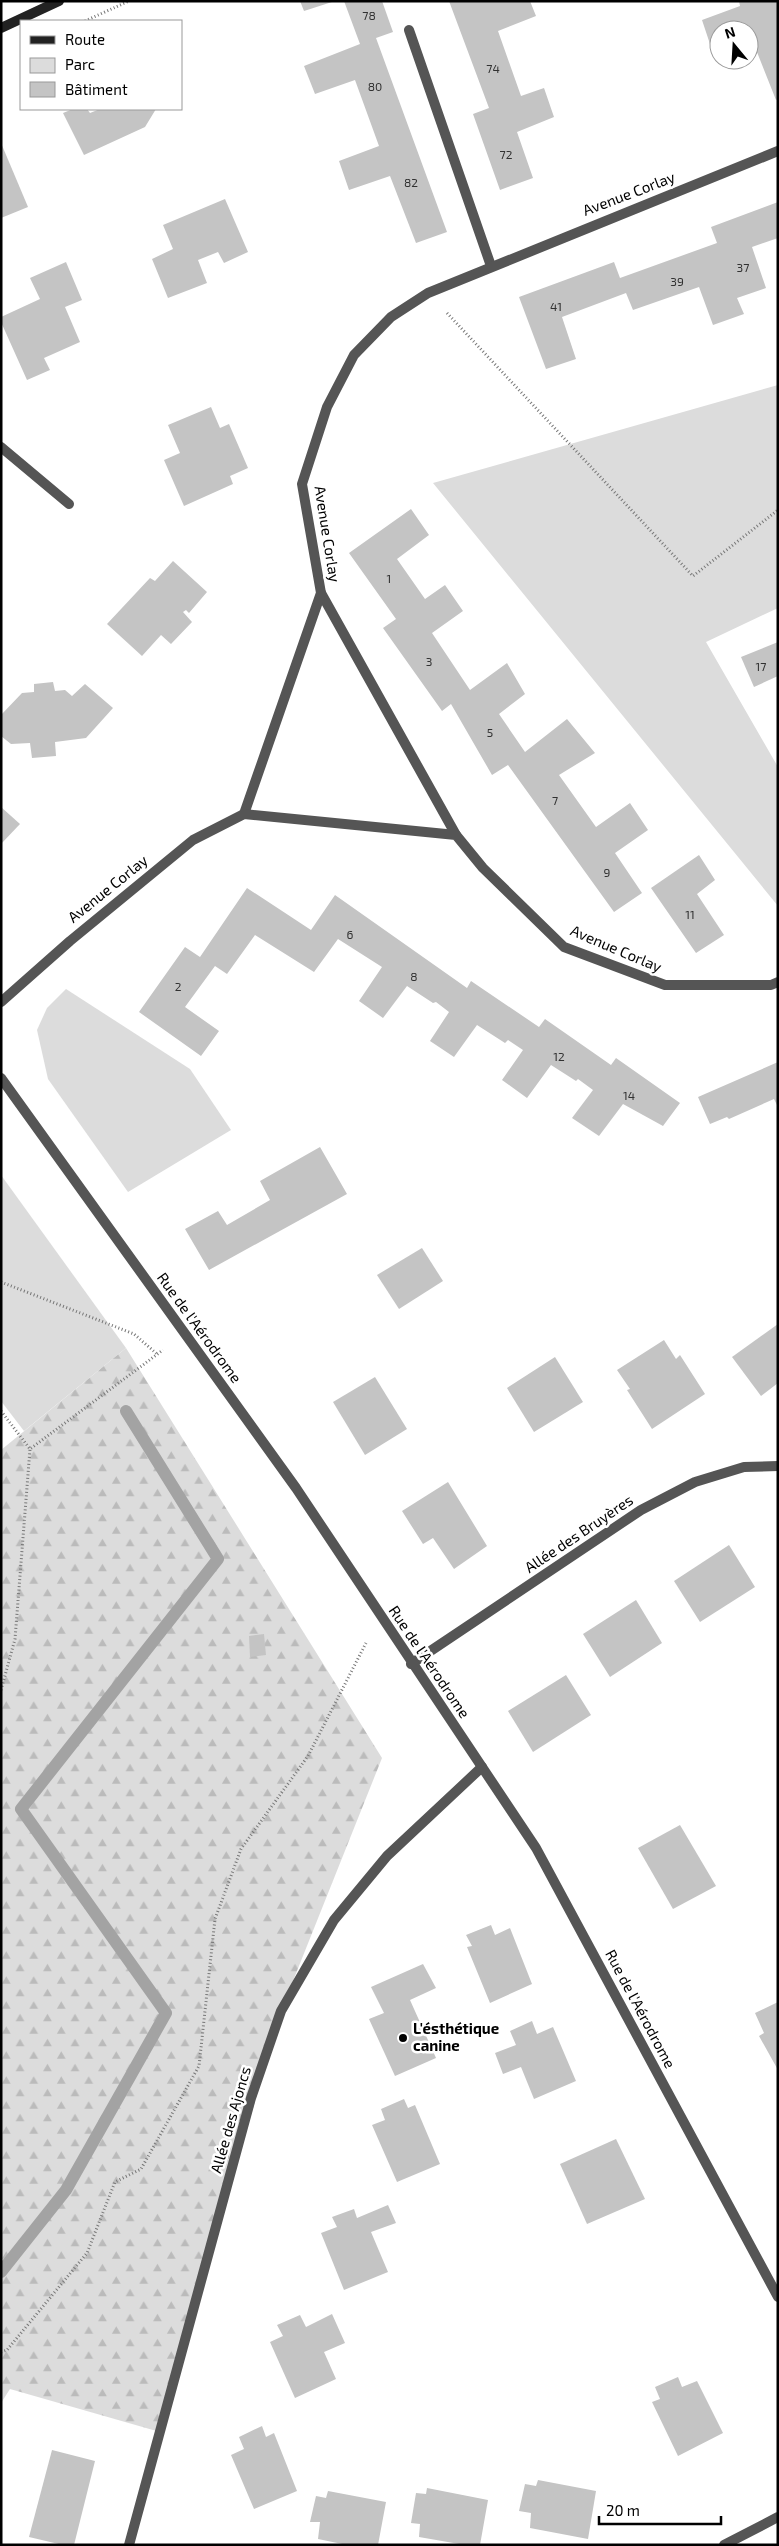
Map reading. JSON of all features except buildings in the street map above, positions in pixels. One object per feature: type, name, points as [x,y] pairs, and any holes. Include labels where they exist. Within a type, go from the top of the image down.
[{"type":"main road","points":[[1,28],[59,1]]},
{"type":"street","points":[[409,30],[492,266]]},
{"type":"street","name":"Avenue Corlay","points":[[778,151],[428,293],[391,317],[354,355],[327,407],[302,484],[321,593],[456,835],[482,868],[564,947],[665,985],[771,985],[778,982]]},
{"type":"street","points":[[1,447],[69,504]]},
{"type":"street","name":"Avenue Corlay","points":[[1,1002],[70,941],[193,840],[244,814],[321,593]]},
{"type":"street","points":[[244,814],[456,835]]},
{"type":"street","name":"Rue de l'Aérodrome","points":[[1,1078],[296,1488],[536,1848],[778,2297]]},
{"type":"street","name":"Allée des Bruyères","points":[[412,1664],[641,1510],[695,1482],[744,1467],[778,1466]]},
{"type":"street","name":"Allée des Ajoncs","points":[[129,2545],[251,2098],[281,2011],[334,1920],[387,1856],[482,1767]]},
{"type":"street","points":[[724,2545],[778,2517]]},
{"type":"path","points":[[87,20],[129,1]]},
{"type":"path","points":[[428,293],[693,576],[778,510]]},
{"type":"path","points":[[1,1282],[134,1334],[157,1354]]},
{"type":"path","points":[[30,1449],[184,1334]]},
{"type":"path","points":[[1,1411],[30,1449],[15,1639],[1,1690]]},
{"type":"path","points":[[1,2352],[7,2350],[87,2252],[115,2182],[140,2169],[199,2066],[214,1919],[241,1849],[308,1756],[380,1616]]},
{"type":"green space","points":[[778,385],[778,608],[706,642],[778,767],[778,906],[433,483]]},
{"type":"green space","points":[[66,989],[190,1069],[231,1130],[128,1192],[48,1079],[37,1030],[47,1008]]},
{"type":"green space","points":[[1,1175],[126,1348],[24,1431],[1,1401]]},
{"type":"green space","points":[[126,1348],[382,1758],[281,2011],[160,2432],[10,2389],[1,2403],[1,1450]]},
{"type":"waterway","points":[[1,2272],[66,2190],[166,2013],[21,1809],[218,1559],[126,1411]]},
{"type":"place","name":"L'ésthétique canine","points":[[403,2038]]}]
